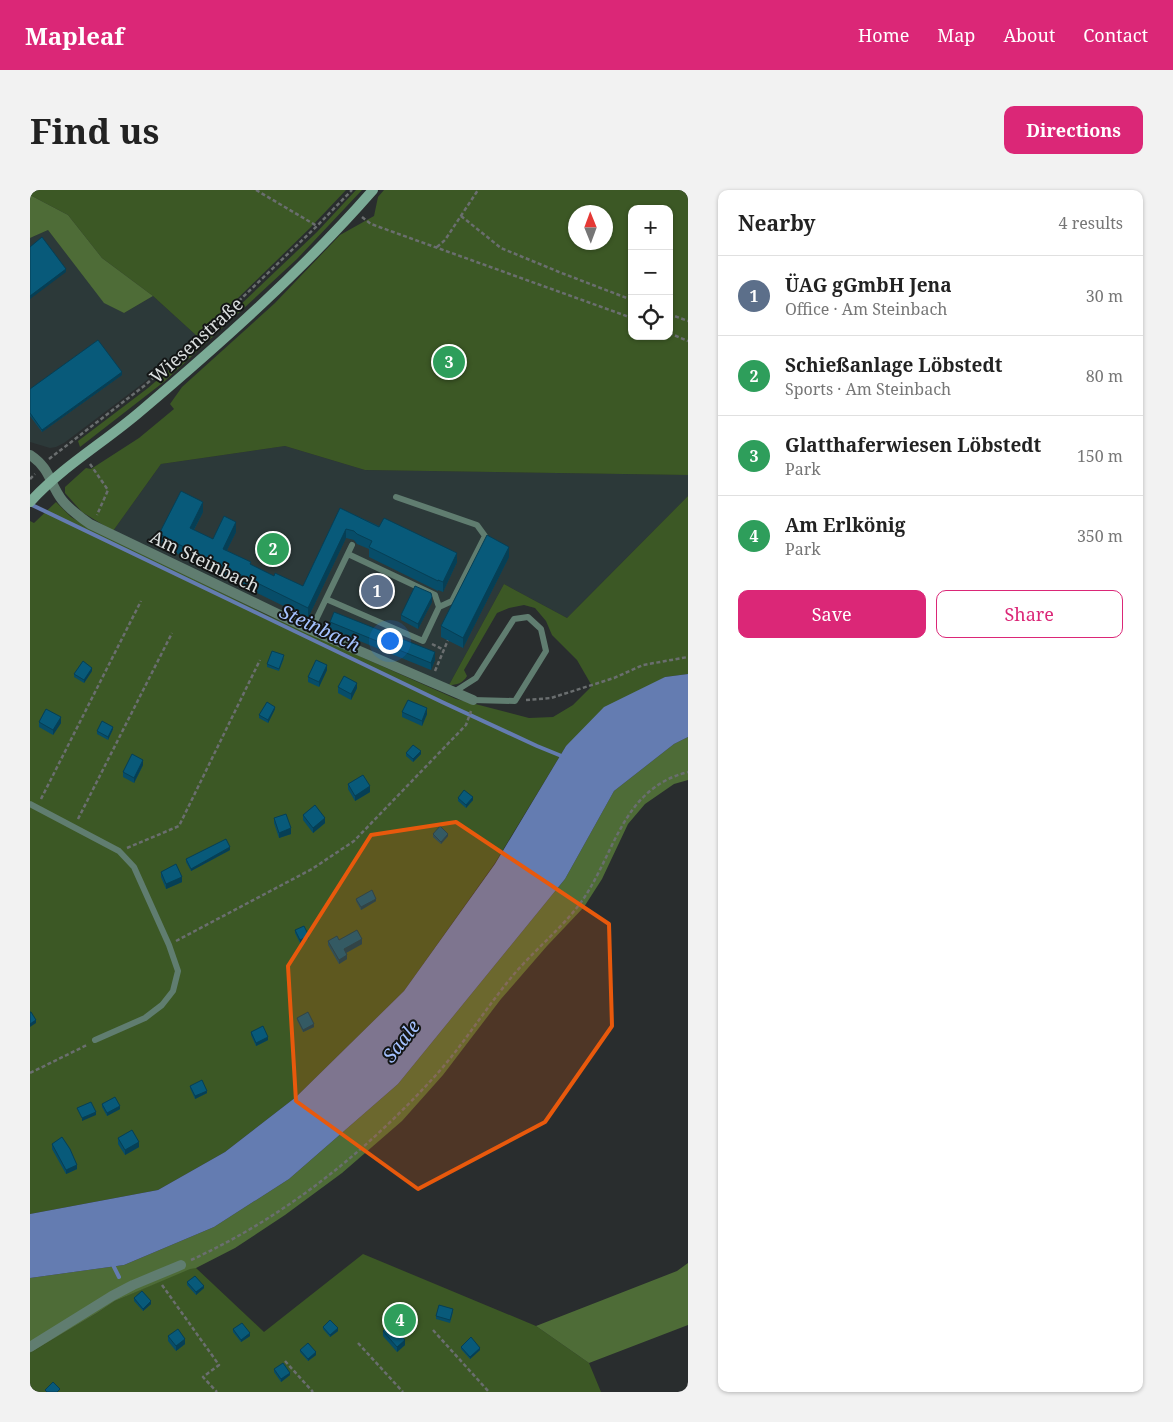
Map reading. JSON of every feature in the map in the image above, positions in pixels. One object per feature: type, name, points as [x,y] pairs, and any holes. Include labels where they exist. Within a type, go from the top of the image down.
[{"type":"street","name":"Wiesenstraße","points":[[32,500],[83,454],[139,412],[180,377],[297,270],[373,190]]},
{"type":"street","name":"Am Steinbach","points":[[30,455],[43,464],[61,499],[72,511],[90,524],[311,630],[454,692],[473,704]]},
{"type":"street","points":[[30,1347],[112,1296],[181,1265]]},
{"type":"lane","points":[[326,600],[423,641],[439,607],[452,601],[485,536],[477,525],[396,497]]},
{"type":"lane","points":[[311,630],[352,546]]},
{"type":"lane","points":[[348,554],[435,595],[439,607]]},
{"type":"lane","points":[[454,692],[476,678],[514,619],[528,617],[541,629],[546,651],[515,700],[473,704]]},
{"type":"lane","points":[[30,804],[119,851],[134,867],[169,945],[178,971],[173,990],[162,1006],[146,1018],[95,1040]]},
{"type":"path","points":[[256,190],[317,226]]},
{"type":"path","points":[[30,479],[43,464],[174,361],[317,226],[352,190]]},
{"type":"path","points":[[437,247],[445,240],[478,190]]},
{"type":"path","points":[[354,212],[371,224],[628,317]]},
{"type":"path","points":[[461,216],[501,248],[628,298]]},
{"type":"path","points":[[673,315],[688,321]]},
{"type":"path","points":[[673,335],[688,341]]},
{"type":"path","points":[[74,439],[108,490],[100,511],[90,524]]},
{"type":"path","points":[[37,807],[141,601]]},
{"type":"path","points":[[74,827],[172,633]]},
{"type":"path","points":[[430,682],[448,640]]},
{"type":"path","points":[[423,641],[444,650]]},
{"type":"path","points":[[515,700],[551,698],[614,678],[643,665],[688,657]]},
{"type":"path","points":[[119,851],[179,826],[260,660]]},
{"type":"path","points":[[169,945],[312,869],[354,841],[466,725],[473,704]]},
{"type":"path","points":[[181,1265],[216,1249],[265,1221],[324,1180],[369,1143],[399,1114],[460,1047],[525,961],[579,904],[595,880],[623,822],[631,811],[652,790],[666,781],[688,772]]},
{"type":"path","points":[[30,1073],[95,1040]]},
{"type":"path","points":[[155,1276],[219,1365],[203,1377],[217,1392]]},
{"type":"path","points":[[433,1330],[489,1392]]},
{"type":"path","points":[[358,1343],[403,1392]]},
{"type":"path","points":[[285,1361],[312,1392]]},
{"type":"highlighted area","points":[[456,822],[609,924],[612,1026],[545,1122],[418,1189],[296,1101],[288,966],[371,835]]},
{"type":"shaded area","points":[[48,230],[105,303],[124,313],[153,296],[198,337],[142,384],[64,443],[50,448],[30,442],[30,238]]},
{"type":"shaded area","points":[[285,446],[365,470],[688,475],[688,496],[567,618],[504,584],[449,685],[344,643],[113,531],[161,464]]},
{"type":"green space","points":[[30,190],[346,190],[310,228],[198,337],[153,296],[102,258],[68,215],[30,195]]},
{"type":"green space","points":[[356,190],[362,190],[297,259],[165,381],[80,447],[78,441],[148,388],[198,345],[317,232]]},
{"type":"green space","points":[[384,190],[688,190],[688,475],[365,470],[285,446],[161,464],[113,531],[82,512],[65,493],[65,487],[86,468],[91,469],[139,438],[174,409],[170,404],[182,387],[275,303],[340,235],[374,216],[378,197]]},
{"type":"green space","points":[[30,195],[68,215],[102,258],[153,296],[124,313],[104,303],[48,230],[30,238]]},
{"type":"green space","points":[[688,496],[688,674],[665,677],[566,746],[495,863],[404,991],[296,1097],[225,1152],[158,1190],[30,1214],[30,521],[34,523],[56,502],[71,517],[90,528],[267,615],[456,699],[529,718],[553,717],[573,705],[592,686],[577,660],[552,635],[546,621],[535,608],[524,605],[497,613],[464,670],[467,676],[455,685],[449,685],[504,584],[567,618]]},
{"type":"green space","points":[[688,737],[688,780],[674,784],[645,804],[628,824],[602,879],[584,907],[501,999],[443,1075],[402,1121],[342,1173],[285,1215],[235,1248],[196,1268],[115,1301],[30,1353],[30,1278],[124,1265],[214,1227],[289,1179],[398,1084],[565,879],[614,791],[674,744]]},
{"type":"green space","points":[[363,1254],[536,1326],[589,1363],[601,1392],[30,1392],[30,1353],[115,1301],[190,1268],[196,1268],[264,1332]]},
{"type":"green space","points":[[688,1263],[688,1325],[589,1363],[536,1326],[677,1271]]},
{"type":"water","name":"Saale","points":[[688,674],[688,737],[674,744],[614,791],[565,879],[398,1084],[289,1179],[214,1227],[124,1265],[30,1278],[30,1214],[158,1190],[225,1152],[296,1097],[404,991],[495,864],[566,746],[604,707],[665,677]]},
{"type":"building","points":[[42,237],[66,269],[30,296],[30,247]]},
{"type":"building","points":[[98,340],[122,372],[42,430],[30,413],[30,389]]},
{"type":"building","points":[[181,491],[203,502],[190,528],[213,539],[224,516],[236,522],[223,549],[251,562],[250,564],[274,576],[275,573],[303,586],[340,508],[379,527],[384,518],[457,553],[443,582],[438,581],[369,547],[372,541],[354,531],[346,529],[308,608],[176,543],[175,545],[164,539],[166,537],[159,534]]},
{"type":"building","points":[[487,535],[509,547],[463,638],[441,626]]},
{"type":"building","points":[[415,586],[431,593],[432,597],[418,624],[401,615]]},
{"type":"building","points":[[334,612],[435,652],[431,663],[330,622]]},
{"type":"building","points":[[272,651],[284,655],[279,669],[267,664]]},
{"type":"building","points":[[316,660],[327,665],[319,682],[308,677]]},
{"type":"building","points":[[83,661],[92,668],[84,680],[74,674]]},
{"type":"building","points":[[344,676],[357,683],[351,694],[338,687]]},
{"type":"building","points":[[408,700],[427,708],[422,721],[402,712]]},
{"type":"building","points":[[267,702],[275,707],[268,720],[259,715]]},
{"type":"building","points":[[46,709],[61,717],[53,730],[39,722]]},
{"type":"building","points":[[102,721],[113,727],[108,737],[97,731]]},
{"type":"building","points":[[413,745],[421,751],[413,759],[406,753]]},
{"type":"building","points":[[132,754],[143,760],[134,778],[123,772]]},
{"type":"building","points":[[363,775],[370,786],[355,796],[348,784]]},
{"type":"building","points":[[464,790],[473,797],[466,805],[458,798]]},
{"type":"building","points":[[315,805],[325,818],[313,828],[303,815]]},
{"type":"building","points":[[286,814],[291,828],[279,833],[274,818]]},
{"type":"building","points":[[440,826],[448,834],[441,842],[433,834]]},
{"type":"building","points":[[226,839],[230,847],[191,869],[186,859]]},
{"type":"building","points":[[176,864],[182,877],[166,884],[161,872]]},
{"type":"building","points":[[372,890],[376,899],[361,907],[356,899]]},
{"type":"building","points":[[304,926],[309,936],[300,940],[295,930]]},
{"type":"building","points":[[357,930],[362,939],[344,949],[347,955],[339,960],[328,941],[337,936],[339,940]]},
{"type":"building","points":[[30,1012],[36,1020],[30,1024]]},
{"type":"building","points":[[308,1012],[314,1024],[303,1030],[297,1018]]},
{"type":"building","points":[[263,1026],[268,1037],[256,1043],[251,1032]]},
{"type":"building","points":[[202,1080],[207,1091],[195,1096],[190,1086]]},
{"type":"building","points":[[115,1097],[120,1106],[107,1113],[102,1104]]},
{"type":"building","points":[[91,1102],[96,1112],[82,1118],[77,1108]]},
{"type":"building","points":[[132,1130],[139,1142],[125,1150],[118,1138]]},
{"type":"building","points":[[62,1137],[77,1165],[66,1170],[52,1144]]},
{"type":"building","points":[[195,1276],[204,1286],[196,1292],[187,1282]]},
{"type":"building","points":[[142,1291],[151,1301],[143,1309],[134,1298]]},
{"type":"building","points":[[439,1305],[453,1309],[450,1320],[436,1316]]},
{"type":"building","points":[[330,1320],[338,1328],[330,1335],[323,1327]]},
{"type":"building","points":[[242,1323],[250,1333],[241,1340],[233,1329]]},
{"type":"building","points":[[391,1324],[405,1340],[397,1347],[383,1331]]},
{"type":"building","points":[[178,1329],[185,1339],[176,1346],[168,1336]]},
{"type":"building","points":[[471,1337],[480,1348],[470,1357],[461,1347]]},
{"type":"building","points":[[308,1343],[316,1352],[308,1359],[300,1350]]},
{"type":"building","points":[[283,1363],[290,1373],[281,1379],[274,1369]]},
{"type":"building","points":[[53,1382],[60,1389],[57,1392],[47,1392],[45,1390]]},
{"type":"waterway","name":"Steinbach","points":[[30,504],[442,702],[564,757]]},
{"type":"waterway","points":[[112,1263],[119,1277]]},
{"type":"place","name":"Glatthaferwiesen Löbstedt","points":[[449,362]]},
{"type":"place","name":"Schießanlage Löbstedt","points":[[273,549]]},
{"type":"place","name":"ÜAG gGmbH Jena","points":[[377,591]]},
{"type":"place","name":"Am Erlkönig","points":[[400,1320]]}]
